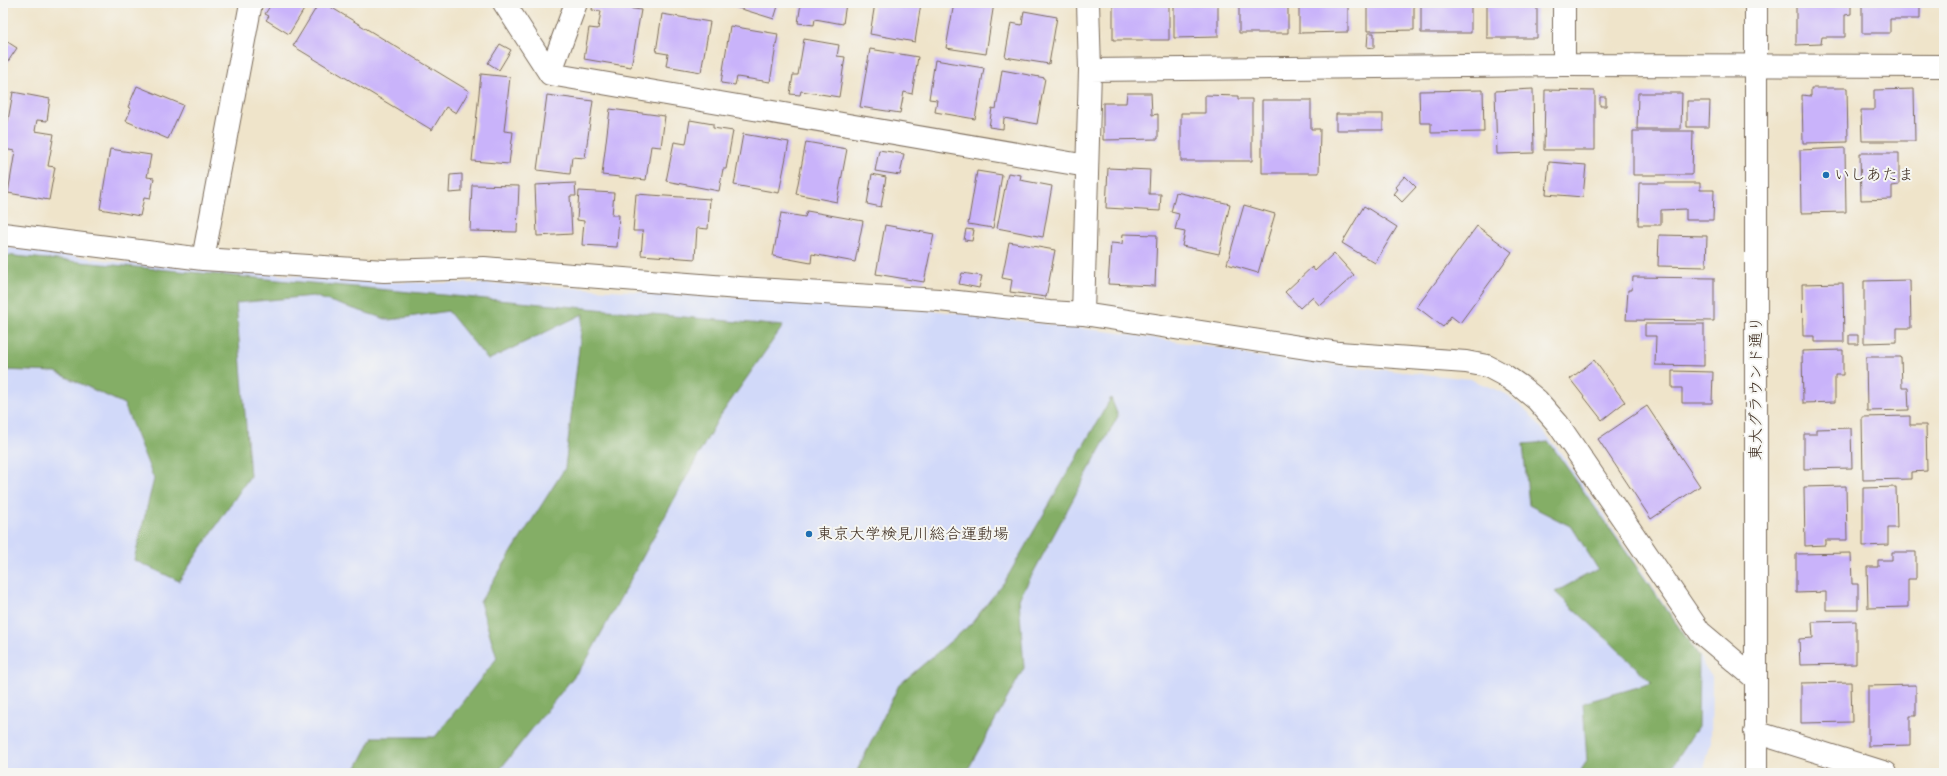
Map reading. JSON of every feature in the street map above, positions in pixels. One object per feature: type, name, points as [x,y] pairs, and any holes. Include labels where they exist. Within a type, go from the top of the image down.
[{"type":"street","points":[[203,259],[251,3]]},
{"type":"street","points":[[504,3],[550,74],[1087,166]]},
{"type":"street","points":[[550,74],[576,3]]},
{"type":"street","points":[[1083,314],[1090,70],[1088,3]]},
{"type":"street","points":[[1564,3],[1564,65]]},
{"type":"street","name":"東大グラウンド通り","points":[[1756,3],[1756,773]]},
{"type":"street","points":[[1090,70],[1564,65],[1944,66]]},
{"type":"street","points":[[3,234],[203,259],[384,271],[484,268],[739,288],[939,300],[1049,312],[1083,314],[1339,353],[1466,362],[1487,366],[1504,375],[1537,400],[1558,424],[1700,632],[1756,679]]},
{"type":"street","points":[[1755,732],[1886,773]]},
{"type":"shaded area","name":"東京大学検見川総合運動場","points":[[3,247],[127,263],[378,282],[515,284],[938,311],[1120,333],[1219,348],[1251,356],[1470,379],[1506,394],[1528,412],[1558,449],[1702,659],[1704,666],[1712,677],[1711,742],[1703,773],[3,773]]},
{"type":"green space","points":[[3,255],[783,326],[718,419],[586,661],[497,773],[354,773],[373,737],[435,737],[497,658],[480,602],[565,468],[583,314],[488,360],[448,311],[389,320],[313,296],[236,303],[250,476],[179,581],[134,560],[154,479],[124,404],[56,372],[3,370]]},
{"type":"green space","points":[[1111,398],[1118,416],[1019,599],[1024,668],[966,773],[856,773],[899,685],[971,624],[1005,581]]},
{"type":"green space","points":[[1549,442],[1699,656],[1698,726],[1668,773],[1579,773],[1587,761],[1583,703],[1652,683],[1608,640],[1555,592],[1598,569],[1572,527],[1529,505],[1523,444]]},
{"type":"building","points":[[265,3],[308,3],[289,34],[266,20],[269,16],[265,14],[270,6]]},
{"type":"building","points":[[319,3],[324,3],[469,91],[456,113],[446,107],[432,130],[293,46]]},
{"type":"building","points":[[593,3],[641,10],[631,67],[584,59],[589,28],[598,29],[601,11],[592,10]]},
{"type":"building","points":[[736,3],[779,3],[774,19],[735,7]]},
{"type":"building","points":[[801,3],[846,3],[843,24],[815,19],[814,25],[798,23]]},
{"type":"building","points":[[875,3],[921,3],[915,42],[870,34]]},
{"type":"building","points":[[954,3],[994,3],[986,54],[946,48]]},
{"type":"building","points":[[1113,3],[1169,3],[1169,40],[1113,40]]},
{"type":"building","points":[[1174,3],[1218,3],[1218,37],[1174,38]]},
{"type":"building","points":[[1239,3],[1288,3],[1288,33],[1239,33]]},
{"type":"building","points":[[1299,3],[1348,3],[1348,32],[1299,33]]},
{"type":"building","points":[[1367,3],[1414,3],[1414,30],[1367,31]]},
{"type":"building","points":[[1421,3],[1471,3],[1471,33],[1421,33]]},
{"type":"building","points":[[1487,3],[1537,3],[1537,38],[1487,38]]},
{"type":"building","points":[[1796,3],[1851,3],[1851,14],[1845,15],[1845,37],[1822,37],[1821,44],[1796,45]]},
{"type":"building","points":[[1862,3],[1920,3],[1920,19],[1890,19],[1890,33],[1862,33]]},
{"type":"building","points":[[1024,11],[1057,17],[1049,64],[1005,57],[1011,23],[1022,25]]},
{"type":"building","points":[[662,14],[710,22],[701,72],[666,66],[668,54],[656,52]]},
{"type":"building","points":[[730,26],[778,34],[770,82],[737,77],[735,85],[721,83]]},
{"type":"building","points":[[1368,33],[1374,33],[1374,48],[1367,47]]},
{"type":"building","points":[[3,39],[17,48],[3,69]]},
{"type":"building","points":[[804,39],[839,45],[837,56],[845,57],[839,97],[801,91],[800,95],[790,94],[793,75],[798,75]]},
{"type":"building","points":[[500,44],[511,50],[499,70],[488,63]]},
{"type":"building","points":[[870,49],[918,57],[912,94],[904,92],[900,113],[860,107]]},
{"type":"building","points":[[935,60],[984,68],[975,119],[935,112],[937,100],[929,99]]},
{"type":"building","points":[[1002,70],[1045,78],[1037,124],[1004,118],[1003,129],[989,127],[992,108],[996,109]]},
{"type":"building","points":[[481,74],[510,77],[504,131],[513,132],[509,164],[472,161]]},
{"type":"building","points":[[137,86],[183,105],[168,139],[126,121],[131,109],[128,107]]},
{"type":"building","points":[[1811,88],[1847,88],[1848,142],[1803,143],[1802,95],[1811,96]]},
{"type":"building","points":[[1533,89],[1534,153],[1497,154],[1495,91]]},
{"type":"building","points":[[1914,89],[1915,141],[1862,141],[1861,110],[1874,110],[1874,90]]},
{"type":"building","points":[[1483,90],[1484,132],[1431,133],[1431,123],[1420,123],[1419,91]]},
{"type":"building","points":[[1545,90],[1595,91],[1595,150],[1544,150]]},
{"type":"building","points":[[13,92],[50,99],[47,121],[37,120],[35,131],[54,134],[48,166],[55,167],[49,200],[8,193],[15,151],[3,149]]},
{"type":"building","points":[[1127,93],[1151,93],[1152,115],[1158,114],[1158,139],[1103,140],[1103,103],[1126,103]]},
{"type":"building","points":[[1638,93],[1682,93],[1681,129],[1637,129]]},
{"type":"building","points":[[547,95],[593,101],[585,158],[572,157],[570,174],[537,170]]},
{"type":"building","points":[[1205,95],[1238,96],[1238,99],[1252,99],[1252,161],[1181,161],[1181,113],[1205,113]]},
{"type":"building","points":[[1600,97],[1606,97],[1606,106],[1600,106]]},
{"type":"building","points":[[1262,100],[1311,100],[1311,129],[1320,129],[1319,173],[1262,173]]},
{"type":"building","points":[[1687,101],[1710,101],[1709,127],[1687,127]]},
{"type":"building","points":[[610,109],[665,116],[661,147],[651,146],[646,180],[602,175]]},
{"type":"building","points":[[1336,114],[1383,114],[1383,130],[1336,130]]},
{"type":"building","points":[[690,120],[713,124],[713,128],[733,131],[726,169],[723,169],[719,191],[666,181],[674,142],[686,144]]},
{"type":"building","points":[[1633,131],[1693,131],[1692,175],[1633,175]]},
{"type":"building","points":[[743,134],[789,142],[779,193],[734,185]]},
{"type":"building","points":[[806,142],[847,149],[837,202],[796,194]]},
{"type":"building","points":[[1845,148],[1846,212],[1801,213],[1800,150]]},
{"type":"building","points":[[110,149],[151,155],[147,177],[154,178],[150,199],[144,198],[140,216],[100,209]]},
{"type":"building","points":[[879,150],[904,154],[900,175],[875,171]]},
{"type":"building","points":[[1860,153],[1899,153],[1899,185],[1892,186],[1892,199],[1861,200]]},
{"type":"building","points":[[1549,162],[1586,165],[1583,197],[1546,194]]},
{"type":"building","points":[[1108,168],[1150,170],[1149,194],[1161,194],[1160,211],[1106,208]]},
{"type":"building","points":[[977,171],[1002,175],[993,228],[968,224]]},
{"type":"building","points":[[1008,173],[1021,175],[1020,180],[1052,186],[1043,237],[997,228]]},
{"type":"building","points":[[462,174],[462,192],[449,193],[450,175]]},
{"type":"building","points":[[872,174],[886,177],[881,207],[867,204]]},
{"type":"building","points":[[1405,176],[1416,187],[1402,202],[1394,194],[1398,189],[1395,187]]},
{"type":"building","points":[[575,183],[576,196],[570,196],[572,234],[537,236],[535,185]]},
{"type":"building","points":[[1639,183],[1700,183],[1700,190],[1714,190],[1713,220],[1686,220],[1686,209],[1661,210],[1661,225],[1638,225]]},
{"type":"building","points":[[472,185],[519,186],[517,232],[470,231]]},
{"type":"building","points":[[579,191],[614,193],[612,215],[619,215],[617,247],[582,245],[584,221],[577,220]]},
{"type":"building","points":[[1176,192],[1230,204],[1219,254],[1182,246],[1185,232],[1175,230],[1179,214],[1171,212]]},
{"type":"building","points":[[636,194],[710,199],[708,229],[697,228],[695,259],[641,255],[643,231],[633,231]]},
{"type":"building","points":[[1244,205],[1275,214],[1258,273],[1227,264]]},
{"type":"building","points":[[1364,206],[1397,227],[1375,263],[1342,243]]},
{"type":"building","points":[[807,211],[863,221],[855,262],[812,254],[811,263],[773,256],[781,213],[805,217]]},
{"type":"building","points":[[885,225],[934,234],[924,282],[876,274]]},
{"type":"building","points":[[1477,226],[1512,252],[1460,323],[1451,316],[1443,327],[1417,307]]},
{"type":"building","points":[[966,229],[974,230],[972,241],[964,240]]},
{"type":"building","points":[[1123,234],[1157,235],[1155,286],[1108,284],[1111,243],[1122,244]]},
{"type":"building","points":[[1659,235],[1707,236],[1706,267],[1658,266]]},
{"type":"building","points":[[1009,242],[1055,250],[1046,297],[1010,292],[1012,280],[1002,278]]},
{"type":"building","points":[[1334,253],[1354,275],[1320,306],[1312,297],[1300,308],[1285,292],[1312,267],[1315,271]]},
{"type":"building","points":[[962,273],[982,276],[979,288],[959,284]]},
{"type":"building","points":[[1633,277],[1714,278],[1714,321],[1626,320],[1628,290],[1632,290]]},
{"type":"building","points":[[1910,280],[1911,328],[1897,328],[1897,342],[1864,343],[1864,281]]},
{"type":"building","points":[[1843,283],[1844,342],[1814,342],[1814,336],[1803,336],[1802,284]]},
{"type":"building","points":[[1645,324],[1704,324],[1704,366],[1655,365],[1656,336],[1645,336]]},
{"type":"building","points":[[1849,335],[1858,335],[1858,344],[1849,344]]},
{"type":"building","points":[[1843,350],[1843,375],[1835,375],[1835,402],[1803,403],[1802,351]]},
{"type":"building","points":[[1866,357],[1901,357],[1902,388],[1908,388],[1909,410],[1867,411]]},
{"type":"building","points":[[1594,360],[1625,402],[1602,420],[1570,379]]},
{"type":"building","points":[[1672,371],[1713,372],[1712,403],[1682,403],[1682,388],[1672,388]]},
{"type":"building","points":[[1647,406],[1700,486],[1651,519],[1598,439]]},
{"type":"building","points":[[1910,416],[1910,425],[1926,425],[1927,471],[1911,472],[1911,479],[1863,480],[1862,417]]},
{"type":"building","points":[[1851,428],[1852,468],[1804,469],[1804,434],[1816,434],[1816,429]]},
{"type":"building","points":[[1846,486],[1847,540],[1825,540],[1825,545],[1805,546],[1804,487]]},
{"type":"building","points":[[1896,487],[1897,528],[1888,528],[1888,545],[1863,546],[1863,488]]},
{"type":"building","points":[[1892,552],[1916,552],[1916,579],[1908,579],[1908,607],[1868,608],[1867,567],[1878,567],[1878,560],[1892,560]]},
{"type":"building","points":[[1851,553],[1852,584],[1858,584],[1858,610],[1826,610],[1826,592],[1796,593],[1796,554]]},
{"type":"building","points":[[1856,621],[1856,664],[1800,665],[1799,639],[1813,638],[1812,622]]},
{"type":"building","points":[[1851,682],[1852,722],[1801,723],[1801,683]]},
{"type":"building","points":[[1916,685],[1916,716],[1910,716],[1910,745],[1868,746],[1868,686]]},
{"type":"place","name":"いしあたま","points":[[1826,175]]},
{"type":"place","name":"東京大学検見川総合運動場","points":[[809,534]]}]
